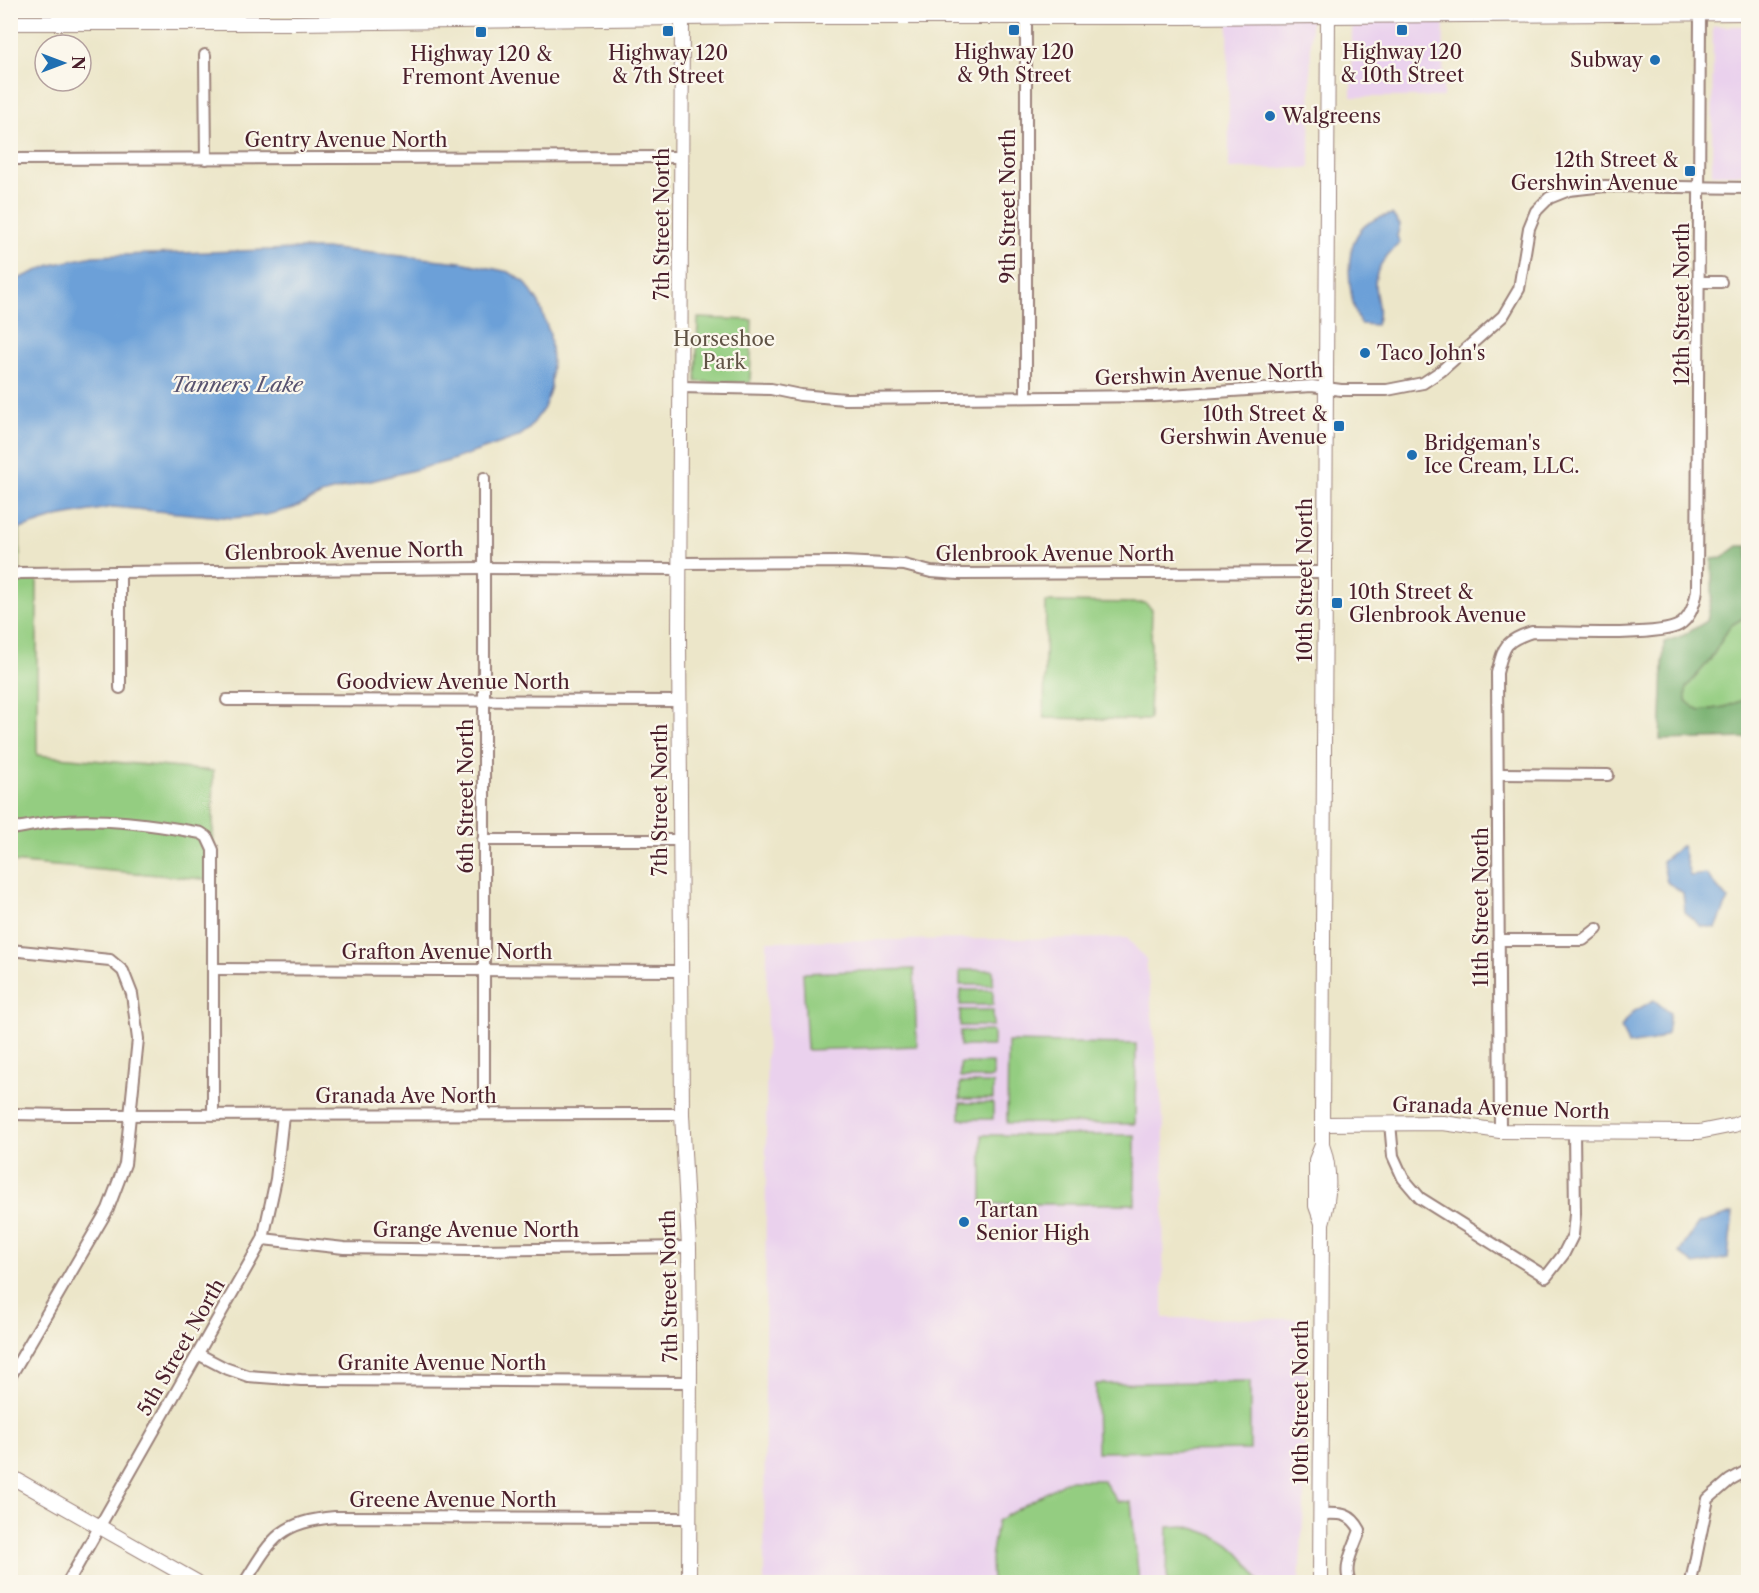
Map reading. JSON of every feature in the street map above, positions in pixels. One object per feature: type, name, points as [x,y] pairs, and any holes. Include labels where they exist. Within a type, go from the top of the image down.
[{"type":"main road","points":[[140,23],[151,10]]},
{"type":"main road","points":[[209,10],[242,23]]},
{"type":"main road","points":[[10,23],[140,23],[168,17],[242,23],[485,15],[682,17],[764,14],[1026,16],[1047,13],[1749,13]]},
{"type":"main road","name":"10th Street North","points":[[1320,1582],[1322,1223],[1327,1206],[1327,1160],[1322,1145],[1322,1124],[1328,13]]},
{"type":"main road","name":"7th Street North","points":[[682,17],[679,701],[682,1114],[689,1247],[689,1582]]},
{"type":"main road","name":"Granada Avenue North","points":[[1322,1124],[1443,1123],[1500,1131],[1699,1132],[1734,1125],[1749,1119]]},
{"type":"main road","points":[[10,1476],[197,1582]]},
{"type":"street","name":"12th Street North","points":[[1497,683],[1503,650],[1514,638],[1532,632],[1659,631],[1680,625],[1694,608],[1701,189],[1700,13]]},
{"type":"street","name":"9th Street North","points":[[1026,16],[1026,396]]},
{"type":"street","points":[[205,55],[206,159]]},
{"type":"street","name":"Gentry Avenue North","points":[[10,159],[682,157]]},
{"type":"street","name":"Gershwin Avenue North","points":[[680,387],[771,389],[845,399],[1154,396],[1312,386],[1388,390],[1423,383],[1442,371],[1503,316],[1519,289],[1529,228],[1536,212],[1549,198],[1569,190],[1605,186],[1701,189]]},
{"type":"street","points":[[1701,189],[1749,188]]},
{"type":"street","points":[[1700,282],[1721,282]]},
{"type":"street","name":"6th Street North","points":[[484,478],[484,1113]]},
{"type":"street","name":"Glenbrook Avenue North","points":[[10,575],[20,573],[844,562],[904,566],[931,572],[959,574],[1325,572]]},
{"type":"street","points":[[120,572],[120,688]]},
{"type":"street","name":"11th Street North","points":[[1497,683],[1500,1131]]},
{"type":"street","name":"Goodview Avenue North","points":[[227,700],[679,701]]},
{"type":"street","points":[[1498,774],[1608,775]]},
{"type":"street","points":[[10,829],[52,822],[98,820],[153,824],[201,833],[207,837],[213,853],[213,1114]]},
{"type":"street","points":[[483,840],[680,840]]},
{"type":"street","points":[[1500,940],[1583,940],[1597,928]]},
{"type":"street","points":[[10,950],[110,960],[123,971],[132,994],[138,1039],[126,1164],[108,1209],[10,1377]]},
{"type":"street","name":"Grafton Avenue North","points":[[213,969],[681,971]]},
{"type":"street","name":"Granada Ave North","points":[[11,1114],[682,1114]]},
{"type":"street","name":"5th Street North","points":[[68,1582],[263,1239],[276,1179],[283,1115]]},
{"type":"street","points":[[1390,1123],[1394,1156],[1403,1178],[1420,1198],[1546,1277],[1563,1255],[1573,1235],[1574,1131]]},
{"type":"street","name":"Grange Avenue North","points":[[263,1239],[344,1248],[473,1250],[689,1247]]},
{"type":"street","name":"Granite Avenue North","points":[[198,1354],[225,1368],[248,1376],[301,1380],[690,1382]]},
{"type":"street","points":[[1691,1582],[1708,1499],[1730,1479],[1749,1470]]},
{"type":"street","points":[[1320,1514],[1344,1514],[1354,1519],[1360,1530],[1347,1568],[1350,1582]]},
{"type":"street","name":"Greene Avenue North","points":[[245,1582],[268,1545],[292,1526],[313,1519],[335,1517],[690,1518]]},
{"type":"shaded area","points":[[1228,11],[1311,11],[1310,168],[1229,169]]},
{"type":"shaded area","points":[[1348,11],[1444,11],[1443,97],[1351,97],[1352,29]]},
{"type":"shaded area","points":[[1713,26],[1748,26],[1748,174],[1712,174]]},
{"type":"shaded area","name":"Tartan Senior High","points":[[1127,938],[1146,959],[1164,1126],[1163,1318],[1305,1319],[1304,1506],[1299,1582],[764,1582],[767,941]]},
{"type":"green space","name":"Horseshoe Park","points":[[698,318],[752,320],[750,383],[696,382]]},
{"type":"green space","points":[[20,528],[20,572],[37,573],[37,755],[213,771],[213,880],[11,862],[10,532]]},
{"type":"green space","points":[[1738,546],[1748,546],[1748,615],[1730,626],[1710,660],[1686,688],[1686,701],[1700,711],[1725,707],[1748,698],[1748,738],[1660,740],[1664,642],[1684,635],[1707,621],[1712,596],[1712,559],[1722,558]]},
{"type":"green space","points":[[1046,602],[1145,603],[1152,609],[1149,720],[1044,718]]},
{"type":"green space","points":[[1748,615],[1748,698],[1725,707],[1700,711],[1686,702],[1685,688],[1710,660],[1730,626]]},
{"type":"green space","points":[[914,969],[917,1046],[807,1050],[803,973]]},
{"type":"green space","points":[[960,970],[993,970],[993,985],[960,985]]},
{"type":"green space","points":[[961,990],[993,990],[993,1005],[960,1005]]},
{"type":"green space","points":[[960,1010],[993,1010],[993,1026],[960,1026]]},
{"type":"green space","points":[[960,1031],[993,1031],[993,1046],[960,1046]]},
{"type":"green space","points":[[1008,1042],[1136,1044],[1135,1124],[1007,1123]]},
{"type":"green space","points":[[960,1063],[993,1063],[993,1078],[960,1078]]},
{"type":"green space","points":[[960,1083],[993,1083],[993,1099],[960,1099]]},
{"type":"green space","points":[[960,1103],[993,1103],[993,1119],[960,1119]]},
{"type":"green space","points":[[982,1135],[1135,1135],[1135,1204],[982,1204]]},
{"type":"green space","points":[[1250,1381],[1250,1450],[1097,1452],[1096,1384]]},
{"type":"green space","points":[[1068,1480],[1103,1480],[1117,1501],[1131,1502],[1139,1582],[992,1582],[991,1559],[997,1521]]},
{"type":"green space","points":[[1185,1526],[1210,1534],[1229,1545],[1245,1560],[1259,1582],[1167,1582],[1168,1527]]},
{"type":"water","points":[[1392,214],[1400,225],[1397,236],[1400,243],[1383,260],[1376,277],[1378,314],[1376,325],[1360,324],[1352,300],[1350,255],[1360,230],[1378,218]]},
{"type":"water","name":"Tanners Lake","points":[[333,249],[461,262],[509,272],[525,282],[539,303],[550,335],[551,387],[544,408],[529,429],[518,437],[449,461],[328,492],[294,508],[266,515],[232,518],[113,507],[57,517],[11,532],[11,282],[51,265],[93,256]]},
{"type":"water","points":[[1682,845],[1690,876],[1706,874],[1728,900],[1716,928],[1700,926],[1685,912],[1683,893],[1667,882],[1662,861]]},
{"type":"water","points":[[1654,1000],[1670,1013],[1667,1034],[1653,1041],[1628,1045],[1621,1027],[1633,1012]]},
{"type":"water","points":[[1733,1213],[1728,1258],[1695,1265],[1679,1253],[1698,1224]]},
{"type":"place","name":"Highway 120 & 9th Street","points":[[1014,30]]},
{"type":"place","name":"Highway 120 & 10th Street","points":[[1402,30]]},
{"type":"place","name":"Highway 120 & 7th Street","points":[[668,31]]},
{"type":"place","name":"Highway 120 & Fremont Avenue","points":[[481,32]]},
{"type":"place","name":"Subway","points":[[1655,60]]},
{"type":"place","name":"Walgreens","points":[[1270,116]]},
{"type":"place","name":"12th Street & Gershwin Avenue","points":[[1690,171]]},
{"type":"place","name":"Taco John's","points":[[1365,353]]},
{"type":"place","name":"10th Street & Gershwin Avenue","points":[[1339,426]]},
{"type":"place","name":"Bridgeman's Ice Cream, LLC.","points":[[1412,455]]},
{"type":"place","name":"10th Street & Glenbrook Avenue","points":[[1337,603]]},
{"type":"place","name":"Tartan Senior High","points":[[964,1222]]}]
